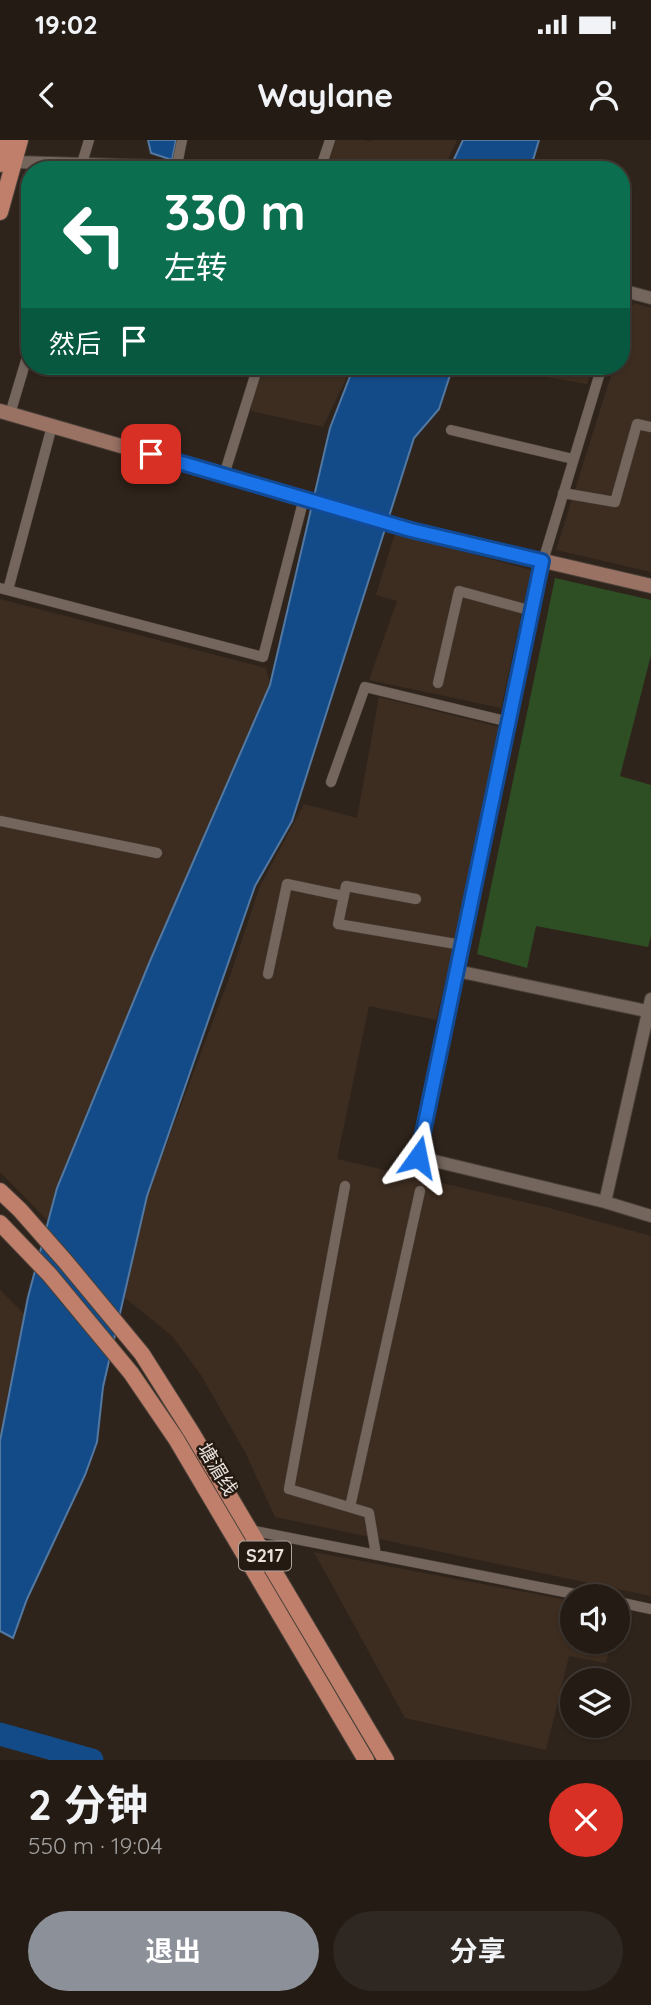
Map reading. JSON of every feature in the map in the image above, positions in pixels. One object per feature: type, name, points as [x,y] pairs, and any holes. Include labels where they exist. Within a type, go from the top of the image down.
[{"type":"main road","points":[[0,212],[7,163],[7,140]]},
{"type":"main road","points":[[7,163],[20,140]]},
{"type":"main road","points":[[5,413],[411,530],[651,586]]},
{"type":"main road","name":"S217","points":[[0,1191],[20,1210],[142,1354],[192,1433],[386,1760]]},
{"type":"main road","name":"塘湄线","points":[[0,1223],[49,1274],[131,1373],[176,1439],[366,1760]]},
{"type":"street","points":[[83,161],[89,140]]},
{"type":"street","points":[[178,161],[182,140]]},
{"type":"street","points":[[323,161],[330,140]]},
{"type":"street","points":[[630,295],[651,298]]},
{"type":"street","points":[[5,413],[21,370]]},
{"type":"street","points":[[224,475],[255,375]]},
{"type":"street","points":[[599,375],[542,561],[418,1157],[605,1202],[651,1216]]},
{"type":"street","points":[[563,493],[615,502],[638,424],[651,427]]},
{"type":"street","points":[[52,426],[4,589],[263,657],[304,498]]},
{"type":"street","points":[[451,430],[573,459]]},
{"type":"street","points":[[438,683],[459,592],[532,611]]},
{"type":"street","points":[[331,782],[365,687],[509,722]]},
{"type":"street","points":[[0,821],[157,853]]},
{"type":"street","points":[[268,974],[287,884],[344,896]]},
{"type":"street","points":[[416,899],[346,886],[338,924],[462,946]]},
{"type":"street","points":[[457,971],[650,1008],[605,1202]]},
{"type":"street","points":[[345,1186],[289,1489],[369,1513],[376,1555]]},
{"type":"street","points":[[350,1507],[420,1191]]},
{"type":"street","points":[[250,1530],[560,1591]]},
{"type":"street","points":[[630,1605],[651,1609]]},
{"type":"shaded area","points":[[336,140],[457,140],[447,161],[329,161]]},
{"type":"shaded area","points":[[633,303],[651,308],[651,572],[556,550],[611,375],[630,375],[630,312]]},
{"type":"shaded area","points":[[256,375],[348,375],[323,427],[251,411]]},
{"type":"shaded area","points":[[534,375],[590,375],[587,384]]},
{"type":"shaded area","points":[[395,533],[531,570],[501,708],[369,680],[397,601],[376,595]]},
{"type":"shaded area","points":[[0,599],[266,668],[270,685],[150,961],[57,1188],[48,1221],[0,1172]]},
{"type":"shaded area","points":[[379,697],[499,727],[477,849],[436,1020],[369,1006],[337,1159],[546,1207],[651,1236],[651,1596],[630,1592],[630,1584],[594,1584],[275,1517],[245,1452],[201,1375],[172,1336],[124,1297],[147,1196],[230,976],[260,886],[304,804],[357,818]]},
{"type":"shaded area","points":[[0,1290],[25,1315],[0,1441]]},
{"type":"shaded area","points":[[314,1552],[560,1599],[560,1654],[608,1654],[606,1663],[569,1656],[566,1668],[560,1668],[560,1693],[546,1750],[405,1718]]},
{"type":"green space","points":[[555,578],[651,600],[651,655],[620,776],[651,785],[651,936],[648,947],[536,926],[527,968],[477,954]]},
{"type":"water","points":[[148,140],[176,140],[172,160],[151,153]]},
{"type":"water","points":[[463,140],[539,140],[533,161],[453,161]]},
{"type":"water","points":[[351,375],[450,375],[439,409],[414,438],[292,821],[255,886],[147,1196],[103,1387],[97,1442],[85,1475],[27,1599],[13,1638],[0,1631],[0,1441],[28,1297],[57,1188],[150,961],[270,685],[330,428]]},
{"type":"waterway","points":[[0,1734],[92,1760]]},
{"type":"route","points":[[151,454],[411,530],[542,561],[418,1157]]}]
